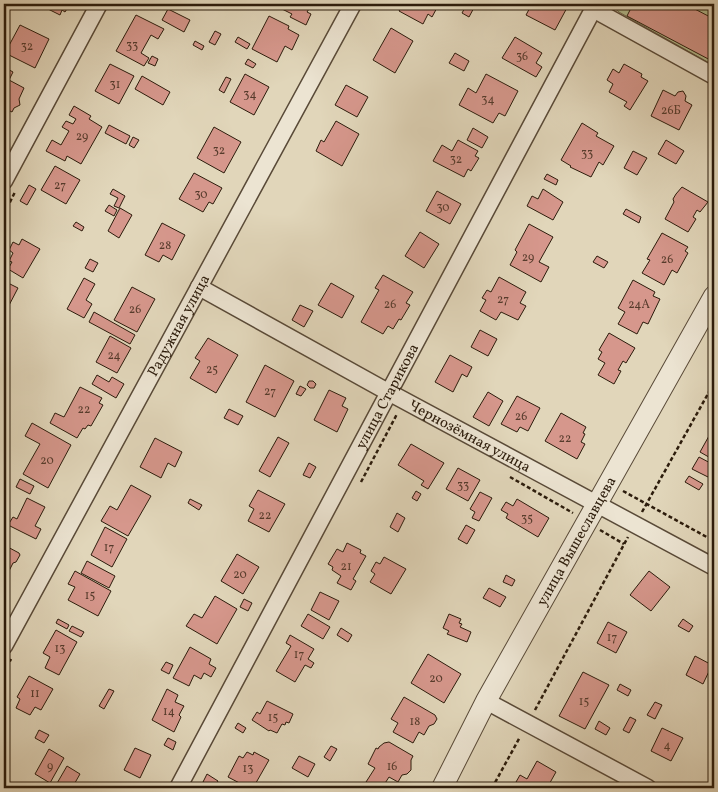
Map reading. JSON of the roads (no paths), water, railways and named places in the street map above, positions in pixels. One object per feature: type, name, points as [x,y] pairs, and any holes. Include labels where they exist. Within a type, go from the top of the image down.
[{"type":"street","points":[[4,181],[99,4]]},
{"type":"street","name":"Радужная улица","points":[[4,646],[353,4]]},
{"type":"street","points":[[595,6],[714,76]]},
{"type":"street","name":"улица Старикова","points":[[178,788],[595,6]]},
{"type":"street","name":"Чернозёмная улица","points":[[199,287],[714,567]]},
{"type":"street","name":"улица Вышеславцева","points":[[442,788],[486,701],[608,482],[712,307]]},
{"type":"street","points":[[486,701],[648,788]]}]
